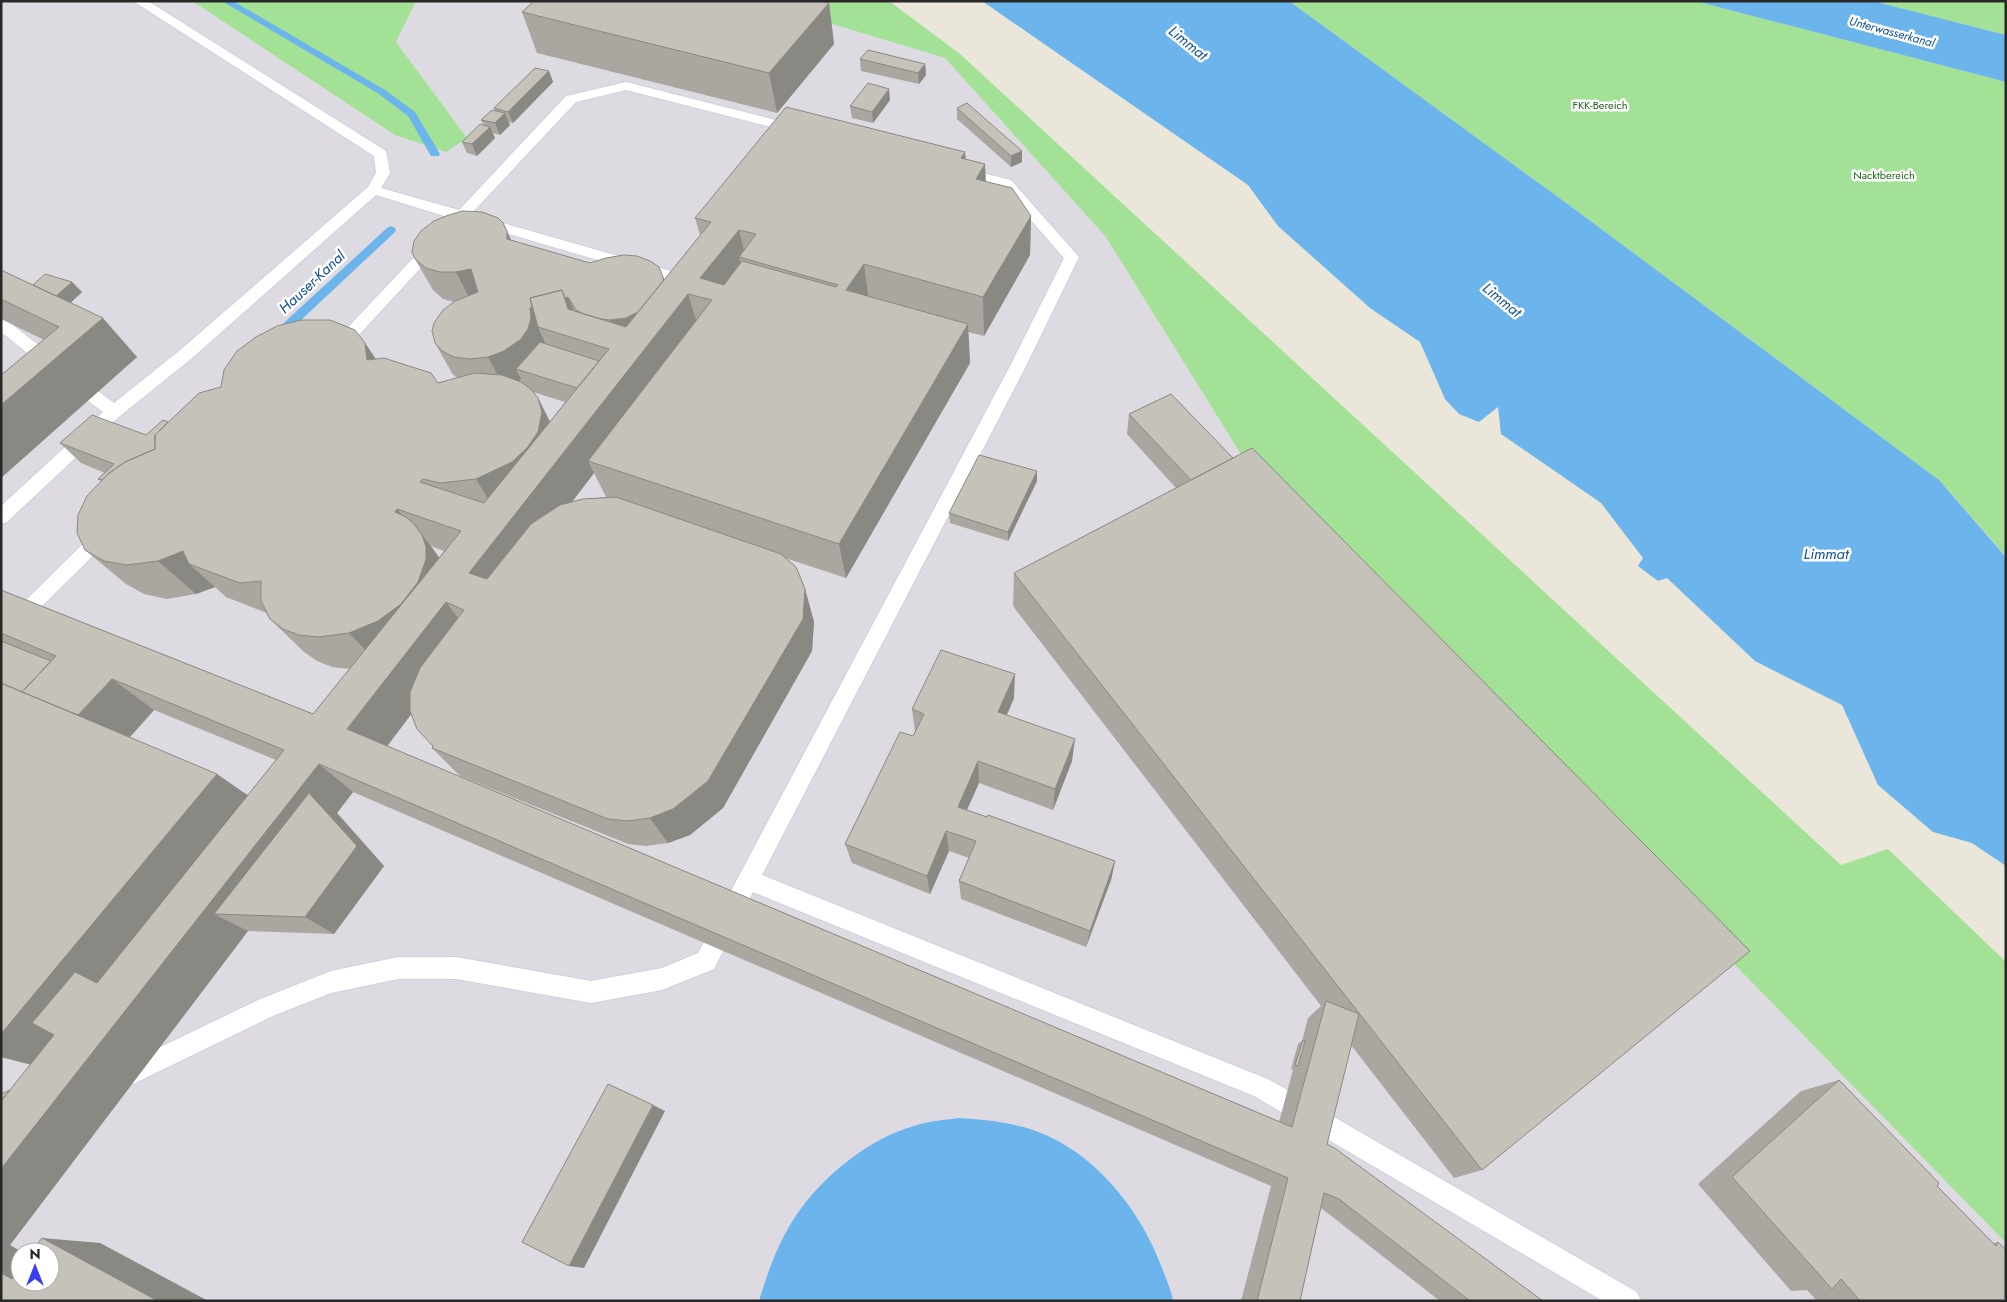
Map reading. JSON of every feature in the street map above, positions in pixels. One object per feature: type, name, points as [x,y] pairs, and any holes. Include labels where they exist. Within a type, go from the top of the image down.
[{"type":"lane","points":[[1,517],[114,412],[185,355],[373,190],[383,173],[381,154],[139,1]]},
{"type":"lane","points":[[321,352],[340,345],[571,99],[626,86],[816,135]]},
{"type":"lane","points":[[107,1084],[266,1008],[331,982],[398,968],[456,968],[591,992],[662,979],[706,961],[1017,368],[1072,257],[1006,183],[949,169]]},
{"type":"lane","points":[[373,190],[687,281]]},
{"type":"lane","points":[[1,324],[114,412]]},
{"type":"lane","points":[[52,611],[26,600],[114,524]]},
{"type":"lane","points":[[749,880],[1262,1088],[1628,1301]]},
{"type":"shaded area","points":[[1,1],[192,1],[395,135],[467,138],[396,42],[416,1],[756,1],[945,58],[1106,237],[1247,464],[2006,1243],[2006,1301],[1,1301]]},
{"type":"green space","points":[[192,1],[416,1],[396,42],[467,138],[446,152],[395,135]]},
{"type":"green space","points":[[756,1],[889,1],[960,54],[1841,865],[1888,849],[2006,962],[2006,1243],[1247,464],[1106,237],[945,58]]},
{"type":"green space","points":[[1289,1],[1695,1],[2006,82],[2006,556],[1939,480],[1569,205]]},
{"type":"green space","points":[[1873,1],[2006,1],[2006,35],[1877,2]]},
{"type":"water","name":"Limmat","points":[[982,1],[1289,1],[1569,205],[1939,480],[2006,557],[2006,866],[1972,843],[1933,832],[1878,785],[1842,705],[1755,661],[1667,578],[1658,581],[1638,566],[1643,558],[1601,503],[1501,434],[1498,407],[1479,422],[1459,414],[1445,399],[1420,342],[1370,308],[1278,226],[1248,185]]},
{"type":"water","name":"Unterwasserkanal","points":[[1695,1],[1873,1],[2006,35],[2006,82]]},
{"type":"water","points":[[959,1118],[993,1121],[1026,1128],[1048,1136],[1086,1160],[1118,1191],[1143,1228],[1154,1248],[1170,1288],[1173,1301],[759,1301],[766,1278],[785,1234],[808,1200],[834,1173],[864,1149],[881,1139],[925,1123]]},
{"type":"building","points":[[534,1],[819,1],[829,3],[769,73],[522,12]]},
{"type":"building","points":[[868,50],[925,64],[918,73],[860,59]]},
{"type":"building","points":[[535,68],[549,71],[508,112],[494,108]]},
{"type":"building","points":[[868,83],[889,89],[872,112],[850,106]]},
{"type":"building","points":[[967,103],[1022,151],[1011,156],[957,108]]},
{"type":"building","points":[[786,107],[965,152],[961,158],[985,164],[976,179],[1012,188],[1031,216],[983,297],[864,264],[846,290],[968,324],[839,544],[588,461],[712,300],[688,294],[469,573],[487,579],[531,524],[560,505],[583,499],[616,497],[781,554],[796,567],[805,589],[803,619],[708,781],[673,809],[650,818],[627,821],[608,819],[432,748],[433,746],[417,729],[410,711],[410,692],[420,668],[464,610],[446,602],[347,729],[1292,1127],[1326,1001],[1359,1014],[1327,1144],[1543,1301],[1470,1301],[1339,1199],[1324,1193],[1300,1301],[1257,1301],[1288,1178],[319,764],[1,1169],[1,1101],[54,1035],[32,1023],[75,972],[97,983],[284,750],[112,679],[78,715],[22,692],[56,656],[1,633],[1,590],[313,714],[461,531],[397,509],[395,512],[406,517],[414,524],[422,535],[426,547],[426,559],[418,582],[401,604],[378,621],[349,633],[319,637],[299,635],[283,629],[270,619],[261,601],[261,581],[240,583],[189,564],[183,551],[158,561],[127,565],[104,561],[85,550],[77,533],[78,515],[87,496],[108,474],[125,462],[155,449],[155,435],[199,393],[221,387],[224,370],[237,351],[256,337],[277,326],[301,320],[330,320],[355,330],[365,343],[367,360],[384,358],[431,373],[438,383],[475,373],[502,375],[521,382],[531,389],[538,398],[542,412],[538,432],[527,448],[512,462],[476,479],[440,483],[423,479],[420,482],[484,503],[609,349],[538,327],[530,298],[562,290],[568,309],[626,327],[711,222],[695,218]],"holes":[[[739,230],[756,234],[739,257],[838,285],[836,287],[742,261],[724,285],[700,278]]]},
{"type":"building","points":[[492,110],[505,113],[495,123],[481,120]]},
{"type":"building","points":[[480,124],[490,127],[472,144],[462,142]]},
{"type":"building","points":[[462,211],[482,212],[498,218],[507,231],[507,239],[590,263],[624,255],[637,256],[659,267],[663,281],[638,312],[626,318],[610,320],[584,314],[576,310],[568,297],[565,298],[562,290],[530,298],[532,307],[530,308],[531,318],[528,329],[521,339],[504,351],[488,357],[470,359],[454,357],[442,351],[435,343],[432,331],[434,323],[443,310],[455,301],[478,292],[471,269],[456,272],[440,272],[426,268],[415,259],[412,252],[414,241],[421,231],[434,221]]},
{"type":"building","points":[[1,270],[103,318],[1,405],[1,375],[59,327],[1,299]]},
{"type":"building","points":[[45,274],[72,282],[56,296],[33,285]]},
{"type":"building","points":[[540,342],[599,361],[577,388],[516,369]]},
{"type":"building","points":[[1171,394],[1233,458],[1191,480],[1129,414]]},
{"type":"building","points":[[92,415],[146,435],[163,420],[168,422],[155,435],[155,449],[125,462],[102,480],[98,479],[114,464],[60,443]]},
{"type":"building","points":[[1252,448],[1750,951],[1482,1170],[1014,573]]},
{"type":"building","points":[[979,455],[1037,471],[1008,532],[949,513]]},
{"type":"building","points":[[1,641],[51,661],[22,692],[1,683]]},
{"type":"building","points":[[941,650],[1015,674],[998,712],[1075,739],[1055,789],[978,761],[958,807],[987,817],[988,815],[1115,861],[1090,931],[959,881],[976,841],[946,831],[927,876],[845,844],[900,732],[913,736],[924,714],[912,709]]},
{"type":"building","points":[[1,683],[217,774],[1,1034]]},
{"type":"building","points":[[309,793],[357,846],[305,917],[214,914]]},
{"type":"building","points":[[1303,1040],[1305,1041],[1298,1066],[1295,1065]]},
{"type":"building","points":[[1839,1080],[1939,1183],[1937,1186],[1996,1246],[1998,1242],[2006,1250],[2006,1301],[1860,1301],[1841,1279],[1832,1289],[1732,1177]]},
{"type":"building","points":[[608,1084],[653,1105],[569,1266],[522,1242]]},
{"type":"building","points":[[10,1090],[1,1101],[1,1094]]},
{"type":"building","points":[[42,1238],[49,1242],[39,1242]]},
{"type":"building","points":[[60,1248],[158,1301],[1,1301],[1,1273],[10,1278],[10,1292],[60,1292]]},
{"type":"waterway","name":"Hauser-Kanal","points":[[226,1],[382,92],[412,114],[435,154]]},
{"type":"waterway","name":"Hauser-Kanal","points":[[279,334],[391,230]]},
{"type":"park label","name":"FKK-Bereich","points":[[1600,105]]},
{"type":"park label","name":"Nacktbereich","points":[[1884,175]]}]
